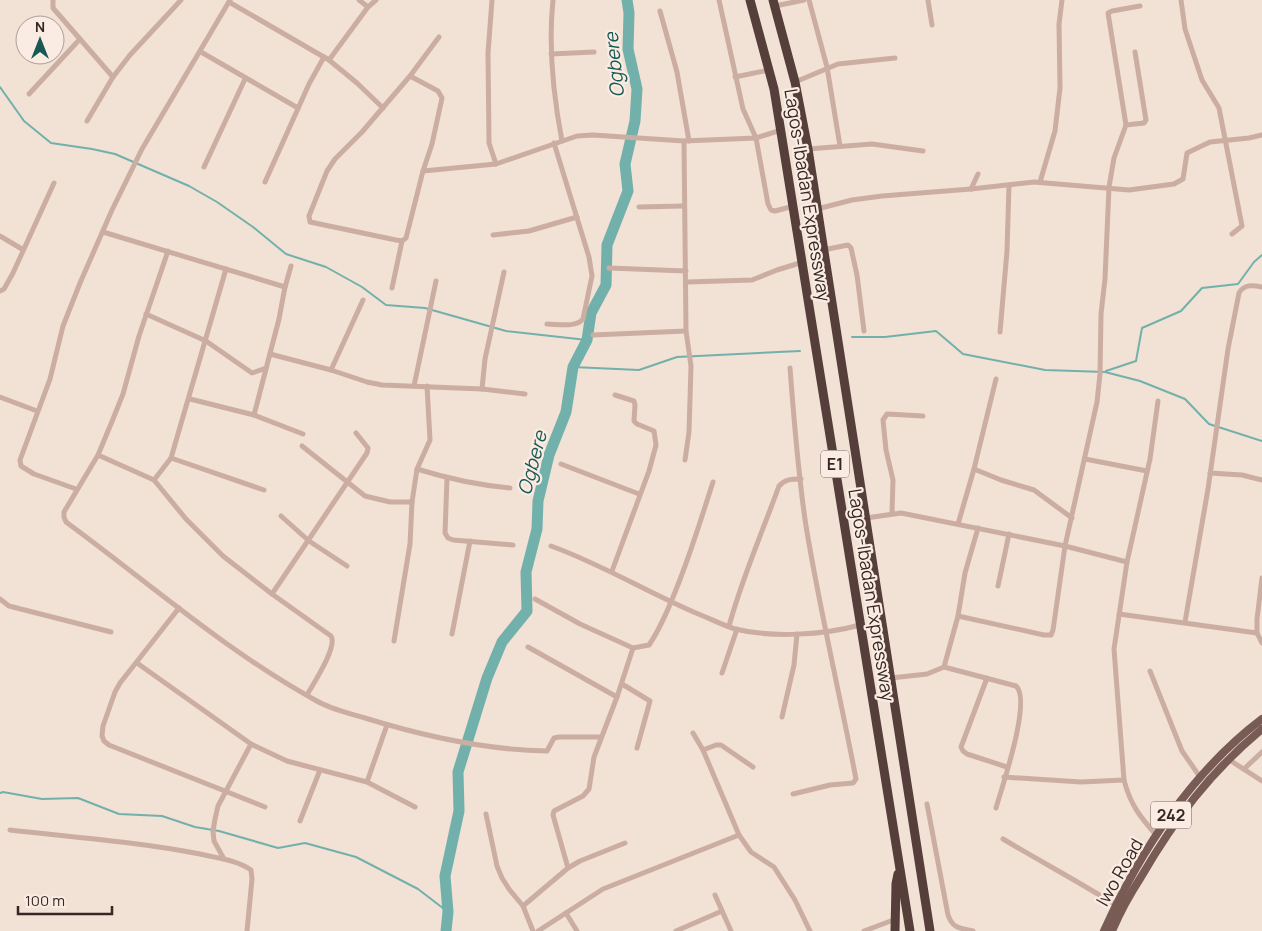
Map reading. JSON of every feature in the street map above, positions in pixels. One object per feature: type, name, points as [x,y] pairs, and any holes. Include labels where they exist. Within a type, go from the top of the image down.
[{"type":"highway","name":"Lagos-Ibadan Expressway","points":[[750,0],[770,70],[781,130],[910,931]]},
{"type":"highway","name":"Lagos-Ibadan Expressway","points":[[774,3],[795,82],[808,149],[930,931]]},
{"type":"highway","points":[[895,931],[896,884],[899,867]]},
{"type":"highway","points":[[922,871],[936,931]]},
{"type":"main road","name":"Iwo Road","points":[[1104,931],[1116,904],[1169,818],[1200,777],[1231,745],[1262,718]]},
{"type":"main road","name":"Iwo Road","points":[[1112,931],[1133,889],[1161,843],[1199,791],[1228,759],[1262,729]]},
{"type":"street","points":[[53,0],[53,8],[113,77]]},
{"type":"street","points":[[87,122],[113,77],[130,54],[181,0]]},
{"type":"street","points":[[359,0],[368,7]]},
{"type":"street","points":[[265,182],[309,84],[326,59],[368,7],[376,0]]},
{"type":"street","points":[[492,0],[488,53],[489,144],[496,164]]},
{"type":"street","points":[[553,0],[550,54],[562,141]]},
{"type":"street","points":[[719,0],[743,109],[756,138],[768,204],[771,210],[776,211],[794,206]]},
{"type":"street","points":[[774,3],[804,0]]},
{"type":"street","points":[[809,0],[827,67],[840,146]]},
{"type":"street","points":[[928,0],[932,26]]},
{"type":"street","points":[[1040,182],[1055,131],[1060,88],[1058,24],[1062,0]]},
{"type":"street","points":[[1181,0],[1185,29],[1202,80],[1219,108],[1226,140],[1242,226],[1232,234]]},
{"type":"street","points":[[76,489],[34,474],[21,466],[20,460],[50,380],[63,326],[103,232],[142,149],[229,1],[326,59],[357,83],[383,108]]},
{"type":"street","points":[[958,616],[1044,635],[1051,634],[1054,630],[1065,546],[1097,402],[1100,374],[1101,314],[1106,272],[1109,187],[1114,158],[1126,125],[1108,13],[1140,6]]},
{"type":"street","points":[[660,12],[677,72],[686,141],[684,206],[687,282],[686,330],[690,366],[689,432],[685,460]]},
{"type":"street","points":[[402,241],[310,222],[309,218],[331,165],[410,76],[438,37]]},
{"type":"street","points":[[29,94],[80,39]]},
{"type":"street","points":[[200,52],[298,108]]},
{"type":"street","points":[[550,54],[594,52]]},
{"type":"street","points":[[1126,125],[1144,123],[1146,117],[1135,52]]},
{"type":"street","points":[[795,82],[838,64],[894,58]]},
{"type":"street","points":[[735,77],[770,70]]},
{"type":"street","points":[[392,288],[402,241],[406,238],[432,144],[442,98],[438,91],[410,76]]},
{"type":"street","points":[[204,167],[245,79]]},
{"type":"street","points":[[423,171],[496,164],[577,136],[686,141],[756,138],[781,130]]},
{"type":"street","points":[[817,209],[852,200],[882,196],[1040,182],[1128,190],[1174,184],[1183,179],[1184,160],[1187,153],[1210,142],[1262,135]]},
{"type":"street","points":[[547,324],[576,324],[583,319],[592,276],[592,267],[554,143]]},
{"type":"street","points":[[808,149],[872,144],[923,151]]},
{"type":"street","points":[[971,189],[978,174]]},
{"type":"street","points":[[0,291],[4,289],[54,184]]},
{"type":"street","points":[[1000,332],[1007,251],[1009,185]]},
{"type":"street","points":[[640,206],[684,206]]},
{"type":"street","points":[[493,235],[529,231],[577,217]]},
{"type":"street","points":[[103,232],[284,287]]},
{"type":"street","points":[[0,236],[22,249]]},
{"type":"street","points":[[823,250],[848,245],[851,248],[857,275],[864,331]]},
{"type":"street","points":[[168,251],[146,314],[123,394],[98,455],[64,512],[66,522],[262,668],[326,705],[388,725],[456,742],[531,751],[547,752],[554,738],[560,736],[601,737]]},
{"type":"street","points":[[687,282],[752,280],[803,262]]},
{"type":"street","points":[[254,415],[279,320],[284,287],[291,266]]},
{"type":"street","points":[[609,268],[686,271]]},
{"type":"street","points":[[154,480],[171,458],[190,399],[226,269]]},
{"type":"street","points":[[482,389],[484,359],[504,272]]},
{"type":"street","points":[[414,386],[436,281]]},
{"type":"street","points":[[1185,622],[1210,473],[1228,349],[1239,293],[1241,288],[1247,286],[1262,287]]},
{"type":"street","points":[[331,370],[363,300]]},
{"type":"street","points":[[146,314],[206,341],[252,373],[266,368]]},
{"type":"street","points":[[593,335],[686,330]]},
{"type":"street","points":[[270,354],[382,385],[482,389],[525,394]]},
{"type":"street","points":[[790,368],[806,524],[825,633],[856,779],[853,783],[830,785],[793,794]]},
{"type":"street","points":[[958,524],[996,380]]},
{"type":"street","points":[[394,641],[410,544],[412,502],[417,469],[430,440],[427,386]]},
{"type":"street","points":[[612,571],[649,471],[656,445],[656,436],[652,429],[637,424],[634,421],[634,401],[615,395]]},
{"type":"street","points":[[0,397],[37,411]]},
{"type":"street","points":[[190,399],[254,415],[304,434]]},
{"type":"street","points":[[1157,836],[1135,810],[1128,797],[1124,780],[1114,650],[1127,562],[1147,471],[1158,402]]},
{"type":"street","points":[[892,514],[893,480],[886,450],[883,420],[887,414],[923,416]]},
{"type":"street","points":[[272,594],[367,453],[368,448],[356,433]]},
{"type":"street","points":[[302,446],[365,496],[390,502],[412,502]]},
{"type":"street","points":[[98,455],[154,480],[186,519],[224,556],[333,639],[333,644],[321,670],[306,695]]},
{"type":"street","points":[[171,458],[264,490]]},
{"type":"street","points":[[1085,459],[1147,471]]},
{"type":"street","points":[[561,464],[640,494]]},
{"type":"street","points":[[417,469],[447,479],[478,485],[510,488]]},
{"type":"street","points":[[974,469],[1034,490],[1072,518]]},
{"type":"street","points":[[1210,473],[1242,475],[1262,480]]},
{"type":"street","points":[[447,479],[445,534],[448,538],[513,545]]},
{"type":"street","points":[[728,626],[745,573],[779,486],[782,482],[790,479],[801,479]]},
{"type":"street","points":[[535,599],[580,624],[633,648],[649,645],[671,602],[692,548],[713,482]]},
{"type":"street","points":[[866,518],[901,513],[1065,546],[1127,562]]},
{"type":"street","points":[[281,516],[309,541],[347,566]]},
{"type":"street","points":[[944,667],[958,616],[965,573],[978,528]]},
{"type":"street","points":[[998,586],[1009,534]]},
{"type":"street","points":[[452,634],[470,541]]},
{"type":"street","points":[[551,546],[612,571],[671,602],[737,629],[797,634],[825,633],[860,626]]},
{"type":"street","points":[[1262,578],[1257,619],[1257,633],[1262,643]]},
{"type":"street","points":[[0,600],[9,606],[111,632]]},
{"type":"street","points":[[179,608],[120,683],[103,726],[102,736],[104,741],[266,807]]},
{"type":"street","points":[[1118,614],[1257,633]]},
{"type":"street","points":[[722,673],[737,629]]},
{"type":"street","points":[[782,717],[794,665],[797,634]]},
{"type":"street","points":[[528,647],[617,697]]},
{"type":"street","points":[[568,868],[554,811],[587,793],[589,789],[594,758],[622,684],[633,648]]},
{"type":"street","points":[[137,663],[251,744],[287,761],[367,782],[415,807]]},
{"type":"street","points":[[892,678],[927,674],[944,667],[1016,686],[1019,689],[1021,695],[1019,721],[1014,746],[996,808]]},
{"type":"street","points":[[1150,671],[1182,751],[1200,777]]},
{"type":"street","points":[[987,678],[961,747],[967,754],[1007,768]]},
{"type":"street","points":[[622,684],[650,701],[637,748]]},
{"type":"street","points":[[367,782],[388,725]]},
{"type":"street","points":[[693,733],[703,750],[739,835],[751,852],[774,867],[795,900],[810,931]]},
{"type":"street","points":[[224,859],[214,841],[213,829],[218,806],[251,744]]},
{"type":"street","points":[[703,750],[721,745],[753,767]]},
{"type":"street","points":[[1244,769],[1262,752]]},
{"type":"street","points":[[1228,759],[1262,781]]},
{"type":"street","points":[[300,821],[320,770]]},
{"type":"street","points":[[1004,777],[1081,782],[1124,780]]},
{"type":"street","points":[[927,804],[948,915],[951,923],[958,928],[973,931]]},
{"type":"street","points":[[486,814],[499,872],[509,889],[523,906],[533,931]]},
{"type":"street","points":[[10,830],[142,845],[224,859],[244,865],[251,870],[252,879],[247,931]]},
{"type":"street","points":[[538,931],[603,889],[739,835]]},
{"type":"street","points":[[1003,838],[1116,904]]},
{"type":"street","points":[[523,906],[568,868],[625,842]]},
{"type":"street","points":[[715,895],[731,931]]},
{"type":"street","points":[[676,931],[722,911]]},
{"type":"street","points":[[566,913],[577,931]]},
{"type":"street","points":[[864,931],[896,919]]},
{"type":"waterway","name":"Ogbere","points":[[446,931],[448,912],[445,876],[459,811],[458,772],[487,678],[502,642],[527,611],[526,572],[537,529],[538,501],[549,455],[566,412],[573,367],[587,340],[591,313],[606,285],[607,245],[628,191],[625,164],[635,121],[637,89],[628,49],[629,13],[627,0]]},
{"type":"waterway","points":[[0,87],[24,121],[51,143],[115,154],[189,186],[217,202],[253,227],[286,254],[326,267],[362,287],[386,305],[425,308],[506,331],[587,340]]},
{"type":"waterway","points":[[1106,371],[1136,361],[1142,328],[1181,311],[1202,288],[1238,284],[1254,262],[1262,255]]},
{"type":"waterway","points":[[852,337],[885,337],[936,331],[963,354],[1045,370],[1105,372],[1140,381],[1185,399],[1209,424],[1262,441]]},
{"type":"waterway","points":[[573,367],[639,370],[677,357],[800,351]]},
{"type":"waterway","points":[[0,793],[42,799],[78,798],[119,814],[162,816],[195,827],[219,831],[278,848],[305,843],[356,857],[418,889],[448,912]]}]
